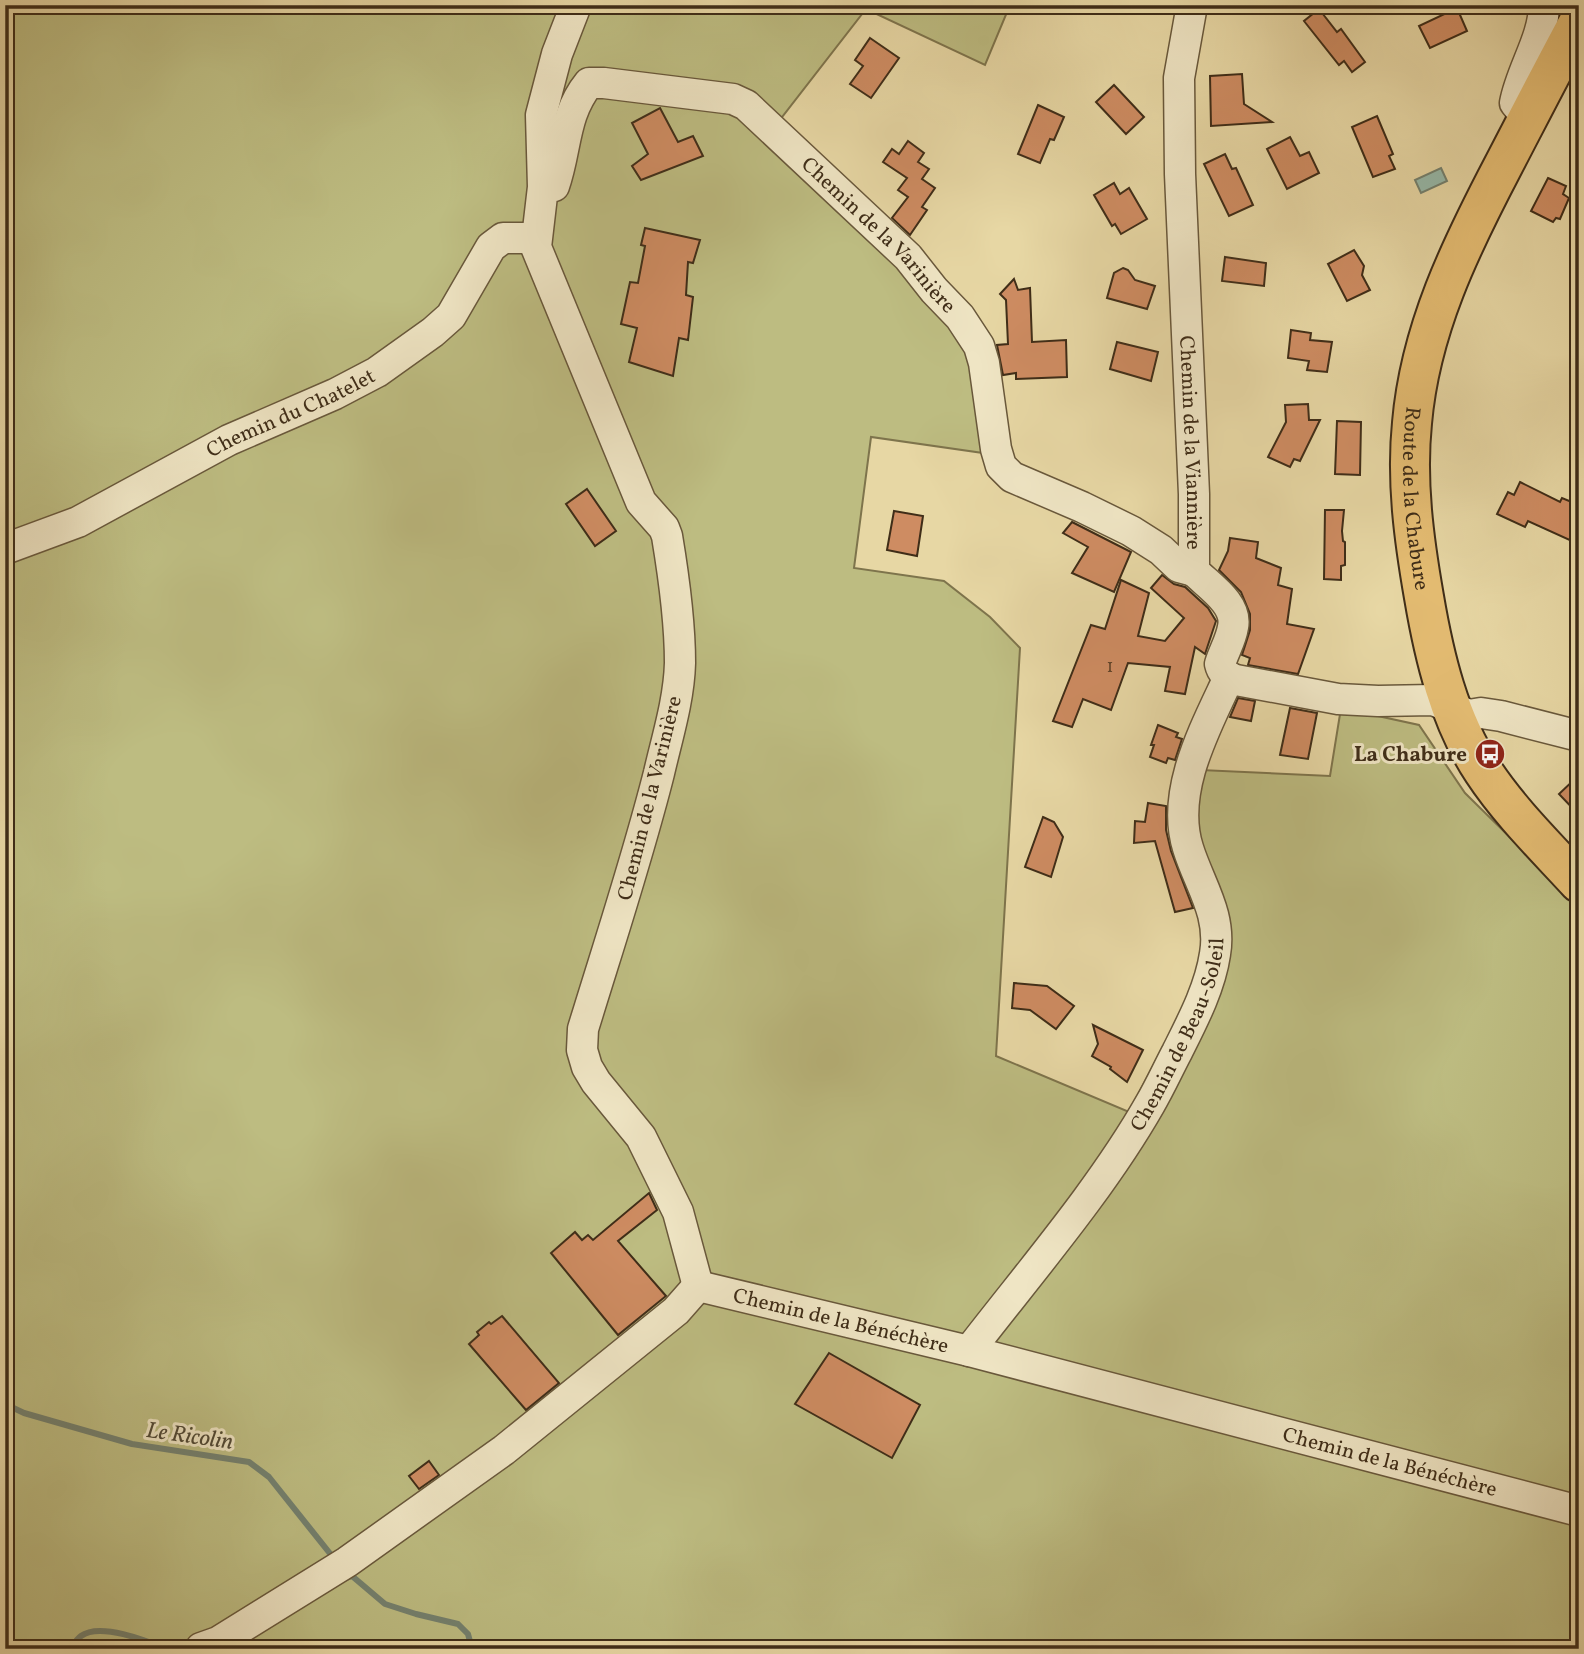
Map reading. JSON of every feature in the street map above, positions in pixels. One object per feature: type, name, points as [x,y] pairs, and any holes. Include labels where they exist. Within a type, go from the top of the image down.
[{"type":"main road","name":"Route de la Chabure","points":[[1579,21],[1461,247],[1436,311],[1421,364],[1412,422],[1409,479],[1418,562],[1437,662],[1466,743],[1482,771],[1514,813],[1579,883]]},
{"type":"street","name":"Chemin de la Varinière","points":[[576,5],[556,54],[541,116],[543,187],[536,247],[548,282],[642,502],[664,528],[676,595],[680,665],[670,725],[623,905],[583,1029],[582,1050],[587,1067],[641,1137],[655,1161],[678,1212],[698,1286]]},
{"type":"street","name":"Chemin de la Viannière","points":[[1192,5],[1179,78],[1180,174],[1194,494],[1194,571],[1230,606],[1234,618],[1233,630],[1220,664],[1229,677]]},
{"type":"street","points":[[1529,113],[1515,103],[1541,25],[1544,5]]},
{"type":"street","name":"Chemin de la Varinière","points":[[537,229],[556,180],[570,114],[589,83],[733,99],[746,105],[908,257],[960,317],[979,346],[996,449],[1001,466],[1006,472],[1028,486],[1082,507],[1131,531],[1161,550],[1179,567],[1194,571]]},
{"type":"street","name":"Chemin du Chatelet","points":[[5,549],[78,522],[229,440],[335,394],[377,372],[451,316],[491,247],[503,238],[537,229]]},
{"type":"street","points":[[1229,677],[1338,699],[1433,700],[1469,715],[1481,713],[1501,716],[1579,736]]},
{"type":"street","name":"Chemin de Beau-Soleil","points":[[969,1351],[1120,1151],[1150,1105],[1202,997],[1215,955],[1217,931],[1213,912],[1185,835],[1186,783],[1196,752],[1229,677]]},
{"type":"street","points":[[201,1648],[218,1642],[347,1562],[504,1450],[676,1311],[698,1286]]},
{"type":"street","name":"Chemin de la Bénéchère","points":[[698,1286],[969,1351],[1579,1511]]},
{"type":"shaded area","points":[[5,5],[1010,5],[985,65],[866,9],[769,134],[839,199],[974,353],[990,454],[871,437],[854,568],[944,581],[990,617],[1020,648],[996,1056],[1129,1112],[1201,974],[1206,916],[1194,834],[1201,770],[1330,776],[1341,708],[1419,725],[1465,793],[1579,910],[1579,1649],[5,1649]]},
{"type":"shaded area","points":[[1441,168],[1447,181],[1421,193],[1415,180]]},
{"type":"building","points":[[1457,8],[1467,31],[1430,48],[1419,26]]},
{"type":"building","points":[[1319,9],[1337,32],[1341,29],[1365,62],[1352,72],[1344,61],[1339,65],[1304,21]]},
{"type":"building","points":[[870,38],[899,58],[871,98],[850,84],[863,66],[855,60]]},
{"type":"building","points":[[1242,74],[1244,104],[1272,122],[1211,126],[1210,76]]},
{"type":"building","points":[[1114,85],[1144,117],[1126,134],[1096,102]]},
{"type":"building","points":[[1038,105],[1064,117],[1054,140],[1050,139],[1040,163],[1018,154]]},
{"type":"building","points":[[660,108],[678,142],[693,136],[703,156],[641,180],[632,166],[648,154],[632,123]]},
{"type":"building","points":[[1377,116],[1393,154],[1389,156],[1395,169],[1373,177],[1352,127]]},
{"type":"building","points":[[1290,137],[1300,156],[1309,152],[1319,173],[1287,189],[1267,149]]},
{"type":"building","points":[[908,141],[924,153],[918,162],[929,169],[922,179],[935,188],[922,207],[927,210],[910,235],[892,218],[908,197],[898,190],[907,178],[883,162],[892,149],[899,154]]},
{"type":"building","points":[[1225,154],[1232,169],[1236,168],[1253,205],[1229,216],[1204,164]]},
{"type":"building","points":[[1548,178],[1566,186],[1563,194],[1569,198],[1560,219],[1556,218],[1553,222],[1531,211]]},
{"type":"building","points":[[1114,183],[1120,194],[1129,188],[1147,219],[1121,234],[1115,224],[1112,226],[1094,195]]},
{"type":"building","points":[[645,228],[700,240],[693,263],[688,262],[686,295],[693,297],[688,340],[679,338],[673,376],[629,362],[637,328],[621,324],[630,282],[638,283],[645,246],[641,245]]},
{"type":"building","points":[[1354,250],[1364,266],[1362,275],[1370,290],[1347,301],[1328,264]]},
{"type":"building","points":[[1225,257],[1266,263],[1264,286],[1222,281]]},
{"type":"building","points":[[1123,268],[1128,270],[1135,280],[1155,286],[1147,309],[1107,298],[1114,273]]},
{"type":"building","points":[[1014,279],[1018,290],[1030,288],[1032,342],[1066,340],[1067,377],[1016,379],[1016,373],[1003,375],[997,345],[1008,344],[1006,300],[1000,294]]},
{"type":"building","points":[[1291,330],[1311,333],[1310,340],[1332,342],[1327,372],[1307,370],[1309,361],[1288,358]]},
{"type":"building","points":[[1117,342],[1158,352],[1151,381],[1110,369]]},
{"type":"building","points":[[1308,404],[1309,420],[1320,420],[1300,461],[1294,459],[1290,467],[1268,457],[1286,422],[1285,405]]},
{"type":"building","points":[[1337,421],[1361,422],[1360,475],[1335,474]]},
{"type":"building","points":[[1520,482],[1560,502],[1562,498],[1579,505],[1579,533],[1574,542],[1528,521],[1525,527],[1497,514],[1508,492],[1514,495]]},
{"type":"building","points":[[587,489],[616,531],[595,546],[566,504]]},
{"type":"building","points":[[1325,510],[1344,510],[1342,531],[1345,565],[1341,566],[1341,580],[1324,579]]},
{"type":"building","points":[[894,511],[923,516],[917,556],[887,550]]},
{"type":"building","points":[[1072,522],[1131,552],[1114,592],[1072,573],[1088,547],[1063,533]]},
{"type":"building","points":[[1230,538],[1258,542],[1256,558],[1281,568],[1278,585],[1292,589],[1287,624],[1314,629],[1298,674],[1248,665],[1250,658],[1242,655],[1250,630],[1250,614],[1241,592],[1219,570],[1228,551]]},
{"type":"building","points":[[1162,575],[1174,584],[1185,587],[1208,608],[1216,621],[1205,654],[1195,647],[1185,694],[1165,691],[1170,667],[1128,663],[1111,710],[1083,699],[1072,727],[1053,721],[1091,625],[1105,629],[1121,580],[1149,593],[1138,636],[1165,641],[1184,618],[1151,588]]},
{"type":"building","points":[[1238,698],[1255,701],[1251,721],[1230,717]]},
{"type":"building","points":[[1290,708],[1317,713],[1308,759],[1280,755]]},
{"type":"building","points":[[1158,725],[1178,733],[1176,737],[1182,739],[1175,760],[1168,758],[1166,763],[1150,757]]},
{"type":"building","points":[[1579,775],[1579,815],[1559,794]]},
{"type":"building","points":[[1148,803],[1166,806],[1166,830],[1171,851],[1193,908],[1175,912],[1155,841],[1134,843],[1135,821],[1145,822]]},
{"type":"building","points":[[1043,817],[1054,822],[1063,837],[1051,877],[1025,867]]},
{"type":"building","points":[[1014,983],[1047,986],[1074,1006],[1056,1029],[1030,1010],[1012,1008]]},
{"type":"building","points":[[1093,1025],[1143,1050],[1127,1082],[1110,1069],[1111,1067],[1092,1056],[1098,1044]]},
{"type":"building","points":[[649,1193],[657,1210],[618,1241],[666,1296],[618,1335],[551,1253],[575,1232],[582,1240],[588,1235],[593,1240]]},
{"type":"building","points":[[502,1316],[559,1383],[526,1410],[469,1344],[479,1335],[477,1332]]},
{"type":"building","points":[[829,1353],[920,1405],[892,1458],[795,1404]]},
{"type":"building","points":[[429,1461],[439,1475],[419,1489],[409,1476]]},
{"type":"waterway","name":"Le Ricolin","points":[[5,1404],[24,1413],[132,1444],[249,1462],[269,1477],[332,1556]]},
{"type":"waterway","name":"Le Ricolin","points":[[346,1578],[352,1576],[385,1604],[458,1624],[468,1634],[472,1649]]},
{"type":"waterway","points":[[70,1649],[81,1636],[100,1631],[124,1634],[167,1649]]},
{"type":"place","name":"La Chabure","points":[[1490,754]]}]
